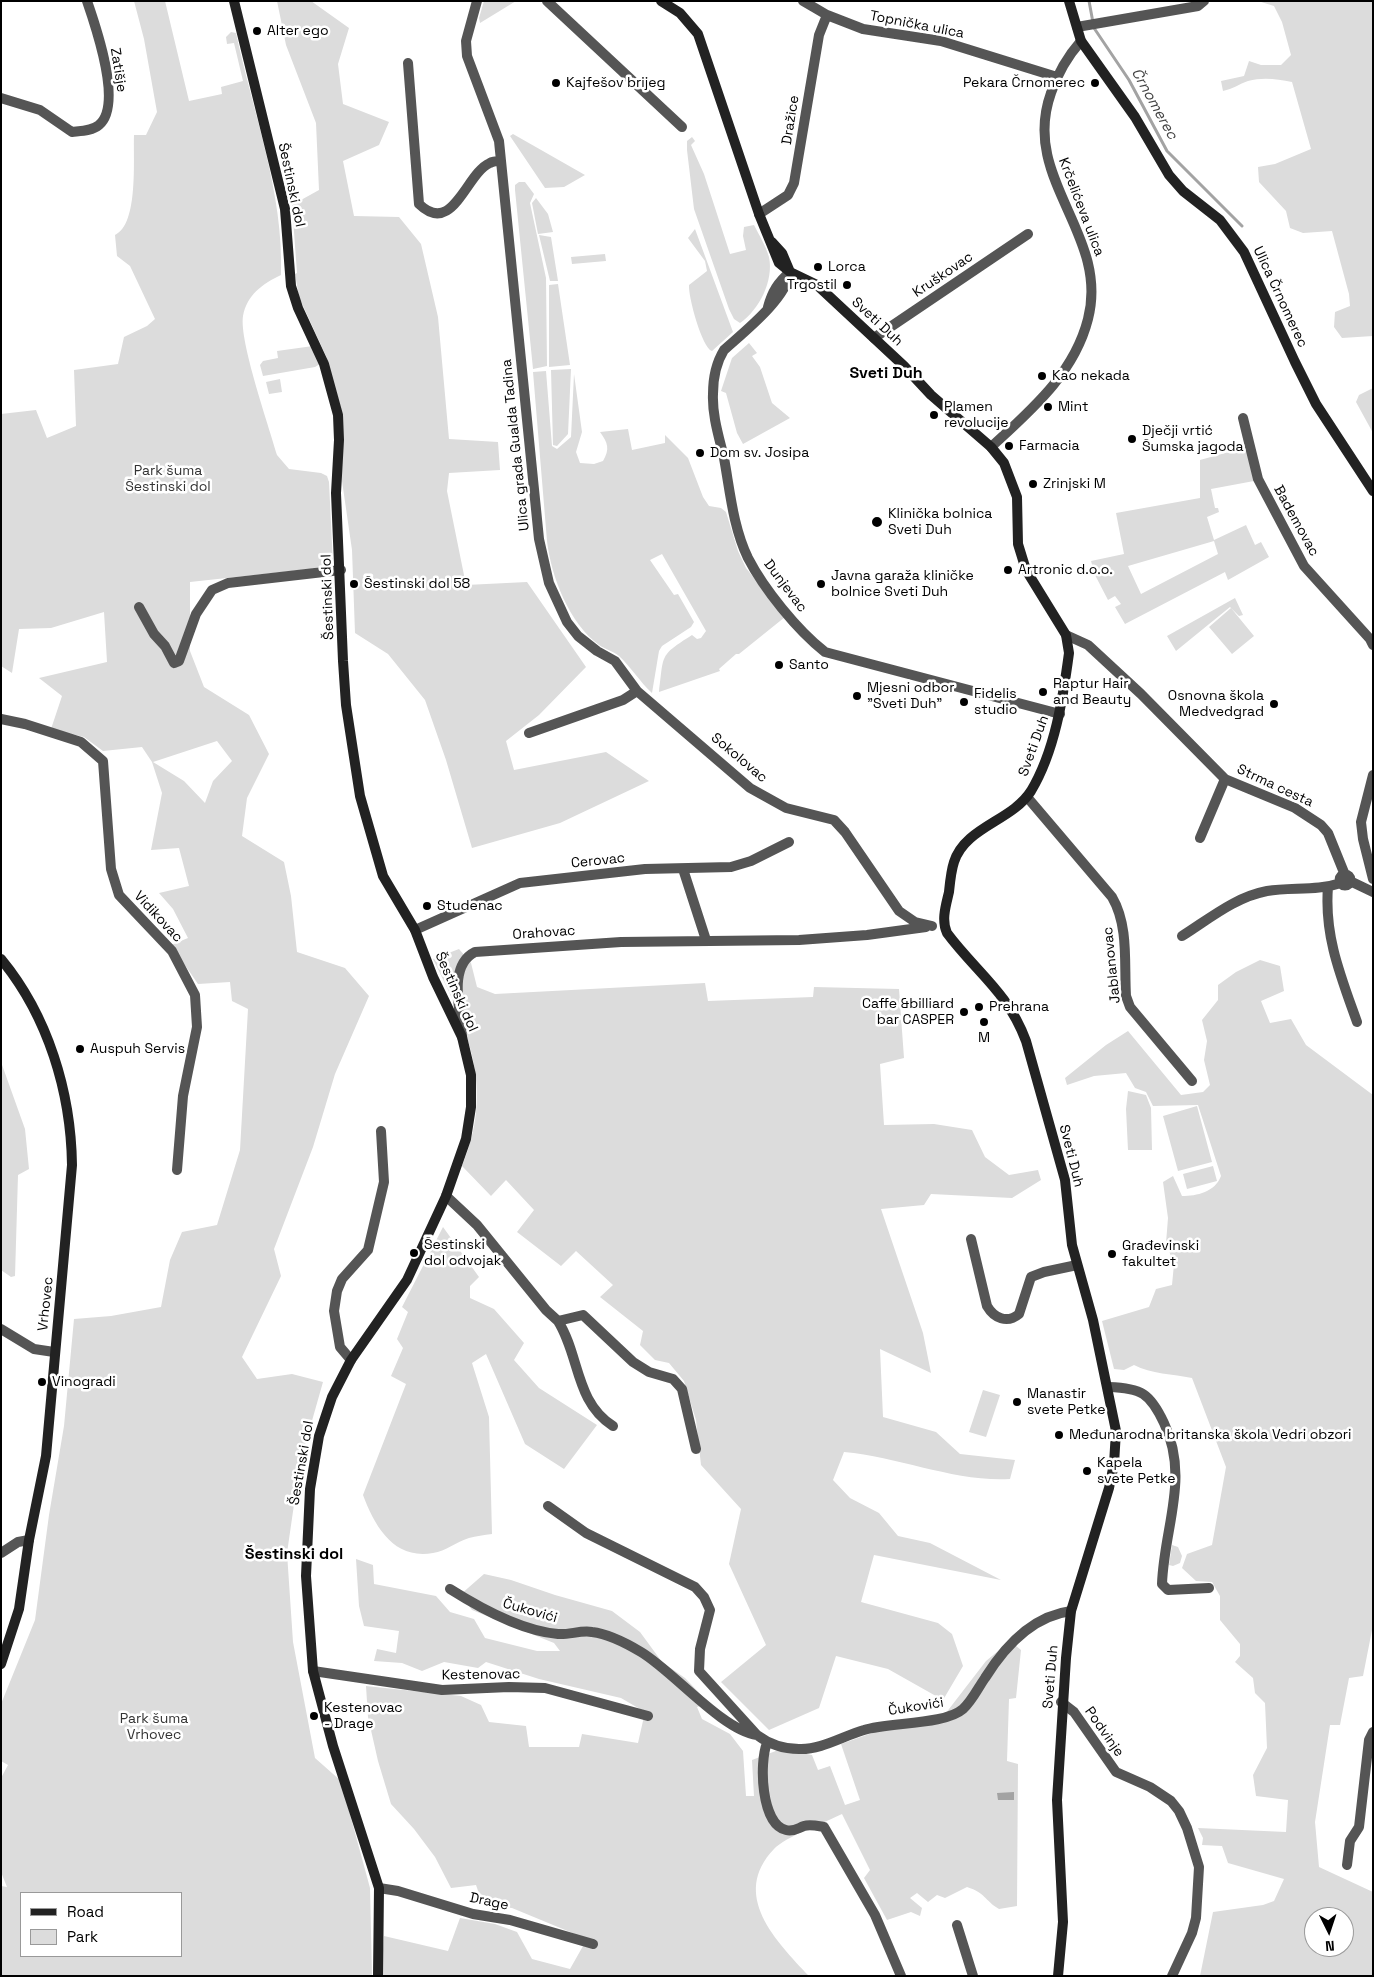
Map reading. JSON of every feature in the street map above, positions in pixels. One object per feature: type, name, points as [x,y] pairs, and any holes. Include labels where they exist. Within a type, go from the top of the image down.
[{"type":"street","name":"Zatišje","points":[[1,98],[40,110],[72,132],[90,130],[99,125],[105,117],[109,104],[102,48],[88,1]]},
{"type":"street","name":"Šestinski dol","points":[[234,1],[246,43],[284,209],[292,293],[324,364],[336,408],[339,440],[336,493],[346,705],[360,796],[383,876],[415,930],[433,976],[462,1037],[471,1075],[469,1124],[461,1156],[446,1196],[407,1280],[351,1360],[326,1411],[319,1436],[310,1489],[306,1576],[313,1671],[333,1746],[379,1888],[378,1976]]},
{"type":"street","name":"Ulica grada Gualda Tadina","points":[[477,1],[466,41],[467,56],[493,121],[502,161],[539,539],[548,583],[560,609],[573,629],[597,651],[615,661],[638,691]]},
{"type":"street","points":[[547,1],[682,126]]},
{"type":"street","points":[[661,1],[680,13],[698,34],[759,214],[771,241],[782,252],[790,272]]},
{"type":"street","name":"Topnička ulica","points":[[803,1],[827,15],[862,29],[941,41],[1056,77]]},
{"type":"street","name":"Ulica Črnomerec","points":[[1069,1],[1082,41],[1114,85],[1169,175],[1183,191],[1220,220],[1244,252],[1294,362],[1316,404],[1373,491]]},
{"type":"street","points":[[1077,28],[1094,23],[1198,6],[1204,1]]},
{"type":"street","name":"Dražice","points":[[759,214],[788,195],[794,183],[819,34],[827,15]]},
{"type":"street","name":"Krčelićeva ulica","points":[[991,447],[1058,382],[1076,352],[1088,318],[1091,275],[1089,262],[1081,239],[1051,172],[1045,144],[1044,112],[1056,77],[1064,61],[1082,41]]},
{"type":"street","points":[[408,64],[419,204],[431,213],[440,214],[455,203],[487,164],[502,161]]},
{"type":"street","name":"Kruškovac","points":[[874,338],[1028,234]]},
{"type":"street","name":"Sveti Duh","points":[[790,272],[817,285],[931,395],[991,447],[1006,468],[1015,490],[1018,544],[1026,570],[1066,635],[1069,653],[1060,714],[1040,773],[1027,797],[1009,815],[971,838],[959,852],[952,869],[944,924],[947,933],[954,942],[978,967],[1006,1002],[1022,1032],[1065,1180],[1071,1238],[1109,1387],[1116,1431],[1114,1464],[1071,1610],[1062,1702],[1057,1800],[1064,1922],[1058,1976]]},
{"type":"street","name":"Dunjevac","points":[[790,272],[786,288],[776,301],[719,357],[714,380],[714,408],[738,530],[747,556],[759,578],[799,626],[825,652],[1060,714]]},
{"type":"street","name":"Bademovac","points":[[1243,418],[1258,479],[1304,566],[1370,639],[1373,645]]},
{"type":"street","points":[[139,607],[154,634],[165,646],[174,662],[178,661],[196,614],[212,590],[228,583],[341,570]]},
{"type":"street","name":"Strma cesta","points":[[1066,635],[1088,645],[1141,694],[1225,778],[1295,808],[1322,825],[1328,833],[1345,880]]},
{"type":"street","points":[[529,733],[623,700],[638,691]]},
{"type":"street","name":"Sokolovac","points":[[638,691],[750,788],[786,808],[834,820],[845,832],[900,912],[915,922],[932,926]]},
{"type":"street","name":"Vidikovac","points":[[1,719],[25,724],[81,742],[103,762],[111,869],[115,886],[124,903],[172,952],[195,995],[197,1028],[183,1096],[177,1170]]},
{"type":"street","points":[[1373,775],[1362,822],[1363,839],[1373,878]]},
{"type":"street","points":[[1200,838],[1225,778]]},
{"type":"street","name":"Jablanovac","points":[[1027,797],[1112,897],[1119,909],[1123,927],[1126,996],[1130,1007],[1192,1082]]},
{"type":"street","name":"Cerovac","points":[[415,930],[520,883],[645,869],[731,867],[789,842]]},
{"type":"street","points":[[683,869],[706,940]]},
{"type":"street","points":[[1182,936],[1234,903],[1254,894],[1269,891],[1328,888],[1345,880],[1373,892]]},
{"type":"street","points":[[1328,888],[1327,917],[1332,953],[1357,1022]]},
{"type":"street","name":"Orahovac","points":[[462,1037],[459,979],[461,966],[467,956],[475,952],[556,945],[706,940],[799,940],[867,935],[944,924]]},
{"type":"street","name":"Vrhovec","points":[[1,959],[34,1011],[55,1058],[70,1121],[72,1165],[54,1352],[48,1439],[29,1540],[19,1609],[1,1664]]},
{"type":"street","points":[[351,1360],[340,1347],[334,1311],[337,1291],[342,1280],[368,1250],[384,1182],[381,1131]]},
{"type":"street","points":[[446,1196],[477,1225],[546,1310],[558,1321],[590,1405],[601,1418],[613,1426]]},
{"type":"street","points":[[972,1239],[988,1306],[993,1315],[999,1318],[1010,1319],[1019,1314],[1031,1277],[1044,1272],[1077,1265]]},
{"type":"street","points":[[558,1321],[583,1315],[633,1362],[648,1372],[673,1379],[682,1389],[696,1449]]},
{"type":"street","points":[[1,1329],[34,1349],[54,1352]]},
{"type":"street","points":[[1109,1387],[1127,1387],[1138,1390],[1153,1401],[1170,1436],[1174,1451],[1177,1479],[1162,1584],[1168,1590],[1209,1588]]},
{"type":"street","name":"Čukovići","points":[[548,1506],[586,1533],[696,1587],[710,1610],[700,1649],[699,1671],[757,1735],[767,1743],[790,1748],[809,1748],[865,1729],[949,1717],[964,1709],[998,1657],[1013,1640],[1048,1617],[1071,1610]]},
{"type":"street","points":[[1,1553],[18,1542],[29,1540]]},
{"type":"street","name":"Čukovići","points":[[450,1589],[494,1615],[539,1629],[558,1634],[591,1631],[611,1637],[641,1652],[737,1728],[757,1735]]},
{"type":"street","name":"Kestenovac","points":[[313,1671],[442,1690],[509,1687],[545,1688],[648,1716]]},
{"type":"street","name":"Podvinje","points":[[1062,1702],[1074,1712],[1116,1772],[1150,1788],[1171,1801],[1179,1811],[1187,1828],[1199,1867],[1196,1918],[1192,1933],[1172,1976]]},
{"type":"street","points":[[1347,1866],[1350,1841],[1357,1833],[1359,1827],[1369,1740],[1373,1732]]},
{"type":"street","points":[[767,1743],[762,1762],[771,1818],[778,1827],[791,1831],[807,1825],[824,1826],[875,1915],[901,1976]]},
{"type":"street","name":"Drage","points":[[379,1888],[398,1891],[473,1914],[510,1920],[593,1944]]},
{"type":"street","points":[[957,1925],[973,1976]]},
{"type":"green space","name":"Park šuma Vrhovec","points":[[134,1],[165,1],[189,101],[222,94],[221,87],[243,81],[234,43],[227,44],[226,37],[231,32],[236,33],[273,183],[281,244],[281,275],[256,291],[245,309],[243,328],[246,344],[255,384],[277,455],[289,469],[321,473],[327,476],[329,482],[333,564],[310,569],[190,582],[190,651],[204,687],[249,715],[269,754],[247,798],[242,836],[284,862],[291,896],[297,952],[345,968],[369,996],[335,1074],[313,1147],[274,1249],[281,1276],[242,1357],[257,1379],[292,1374],[323,1382],[300,1463],[287,1553],[293,1642],[315,1758],[341,1781],[370,1888],[372,1976],[1,1976],[1,1886],[7,1887],[1,1872],[1,1778],[8,1765],[1,1761],[1,1704],[35,1620],[49,1515],[64,1426],[74,1319],[111,1316],[161,1307],[170,1260],[182,1232],[217,1225],[240,1150],[248,1009],[232,1001],[230,982],[198,984],[171,945],[188,938],[173,909],[159,893],[189,886],[179,848],[151,850],[162,793],[152,762],[142,747],[103,751],[84,737],[51,729],[62,696],[39,678],[107,662],[104,612],[51,628],[19,629],[12,673],[1,666],[1,414],[36,410],[47,438],[76,426],[74,370],[118,364],[124,337],[147,326],[155,319],[130,266],[117,256],[115,235],[123,228],[131,205],[134,174],[134,135],[146,135],[157,112],[144,39]],"holes":[[[217,741],[232,761],[213,781],[205,803],[184,781],[153,762]]]},
{"type":"green space","points":[[277,1],[311,1],[349,28],[338,64],[343,104],[389,122],[379,145],[343,161],[354,216],[399,217],[421,244],[438,317],[449,439],[498,442],[500,470],[449,473],[447,491],[466,585],[527,582],[586,667],[539,715],[506,741],[514,770],[606,752],[649,781],[560,823],[472,848],[446,760],[425,700],[388,654],[355,633],[352,550],[341,474],[342,412],[326,356],[299,297],[295,274],[297,273],[292,205],[319,190],[316,123],[286,45]]},
{"type":"green space","points":[[484,1],[516,1],[480,23],[479,18]]},
{"type":"green space","points":[[1258,1],[1373,1],[1373,336],[1342,338],[1334,327],[1335,312],[1350,306],[1349,294],[1332,231],[1303,233],[1290,228],[1286,211],[1259,182],[1258,167],[1275,164],[1311,149],[1292,82],[1259,79],[1248,81],[1223,91],[1221,81],[1244,76],[1249,61],[1261,65],[1281,65],[1291,55],[1282,22],[1274,6]]},
{"type":"green space","points":[[513,134],[585,175],[564,187],[545,188],[510,136]]},
{"type":"green space","points":[[692,137],[695,141],[691,145],[704,174],[730,254],[746,250],[743,236],[744,227],[754,225],[769,257],[769,276],[764,294],[753,311],[740,323],[734,319],[729,309],[694,209],[687,150],[687,141]]},
{"type":"green space","points":[[519,182],[525,182],[534,194],[530,203],[546,278],[547,366],[533,369],[515,190],[515,185]]},
{"type":"green space","points":[[536,198],[548,214],[553,232],[538,234],[532,203]]},
{"type":"green space","points":[[695,229],[733,332],[712,351],[708,348],[700,332],[689,291],[689,285],[707,271],[705,261],[688,238]]},
{"type":"green space","points":[[539,235],[551,237],[558,281],[550,281]]},
{"type":"green space","points":[[605,254],[606,261],[572,264],[571,257]]},
{"type":"green space","points":[[558,284],[570,365],[549,367],[549,285]]},
{"type":"green space","points":[[749,343],[757,353],[752,356],[760,367],[772,403],[790,418],[743,444],[737,433],[726,393],[721,391],[732,358]]},
{"type":"green space","points":[[313,346],[320,364],[315,367],[263,376],[260,365],[263,361],[278,358],[277,351]]},
{"type":"green space","points":[[571,369],[568,434],[557,446],[553,445],[551,370]]},
{"type":"green space","points":[[546,371],[552,446],[557,449],[571,437],[574,374],[582,432],[576,452],[580,463],[594,464],[603,461],[607,453],[607,446],[600,432],[628,429],[632,450],[665,443],[665,435],[688,458],[703,497],[709,506],[721,508],[726,512],[738,551],[746,568],[785,617],[739,654],[736,654],[719,669],[720,671],[659,692],[663,663],[668,652],[692,635],[697,639],[701,638],[706,631],[662,554],[650,560],[674,595],[678,594],[694,622],[691,627],[662,646],[659,651],[652,693],[619,656],[599,645],[588,636],[570,612],[557,583],[547,541],[533,372]]},
{"type":"green space","points":[[280,379],[282,392],[269,394],[266,382]]},
{"type":"green space","points":[[1373,388],[1373,433],[1356,402],[1359,395]]},
{"type":"green space","points":[[1247,447],[1254,481],[1211,489],[1215,508],[1218,508],[1219,512],[1207,517],[1214,540],[1246,525],[1255,545],[1261,542],[1269,557],[1228,580],[1225,572],[1125,624],[1115,607],[1121,604],[1115,596],[1108,600],[1095,575],[1091,561],[1124,554],[1116,513],[1200,498],[1200,460]],"holes":[[[1214,541],[1218,554],[1141,594],[1128,566]]]},
{"type":"green space","points":[[1235,598],[1243,615],[1239,616],[1230,607],[1176,651],[1167,636]]},
{"type":"green space","points":[[1231,608],[1254,636],[1232,654],[1209,627]]},
{"type":"green space","points":[[459,949],[471,963],[477,987],[495,994],[705,983],[708,1001],[813,997],[814,987],[899,989],[904,1058],[880,1064],[884,1125],[934,1124],[972,1130],[985,1157],[1009,1175],[1038,1170],[1041,1180],[1012,1198],[931,1194],[924,1205],[881,1209],[923,1333],[931,1373],[880,1349],[883,1417],[936,1432],[960,1454],[1015,1460],[1010,1479],[989,1479],[968,1477],[844,1452],[833,1480],[850,1498],[879,1513],[898,1536],[930,1543],[1001,1580],[874,1555],[861,1602],[938,1623],[952,1634],[963,1666],[943,1700],[888,1669],[836,1656],[819,1708],[769,1730],[721,1682],[766,1645],[729,1564],[741,1509],[701,1465],[696,1420],[684,1381],[669,1363],[655,1360],[640,1345],[643,1331],[600,1297],[613,1285],[576,1251],[561,1266],[517,1232],[534,1210],[506,1180],[491,1196],[462,1166],[472,1138],[477,1085],[466,1035],[457,1010],[433,959]]},
{"type":"green space","points":[[1260,960],[1280,966],[1284,991],[1261,1001],[1270,1023],[1291,1019],[1306,1045],[1373,1095],[1373,1625],[1363,1676],[1349,1678],[1340,1725],[1330,1725],[1315,1822],[1319,1867],[1373,1892],[1373,1976],[1200,1976],[1213,1912],[1263,1905],[1274,1901],[1284,1879],[1228,1863],[1222,1846],[1202,1845],[1203,1838],[1198,1828],[1286,1832],[1288,1800],[1256,1796],[1253,1775],[1267,1748],[1265,1703],[1255,1693],[1253,1678],[1235,1662],[1240,1656],[1240,1644],[1220,1620],[1220,1596],[1212,1582],[1196,1581],[1182,1568],[1187,1554],[1212,1545],[1226,1467],[1192,1378],[1155,1372],[1134,1365],[1124,1370],[1114,1369],[1102,1321],[1149,1307],[1156,1289],[1172,1285],[1174,1264],[1166,1243],[1168,1218],[1163,1182],[1173,1176],[1182,1196],[1188,1196],[1210,1189],[1221,1176],[1198,1105],[1153,1106],[1146,1092],[1135,1088],[1126,1073],[1094,1076],[1067,1085],[1065,1078],[1106,1045],[1128,1031],[1181,1095],[1203,1092],[1210,1085],[1204,1060],[1207,1041],[1202,1020],[1218,1000],[1218,985],[1236,972]]},
{"type":"green space","points":[[1,1062],[25,1129],[29,1169],[18,1175],[15,1276],[11,1277],[1,1270]]},
{"type":"green space","points":[[1128,1091],[1146,1095],[1151,1108],[1152,1150],[1128,1150],[1126,1109]]},
{"type":"green space","points":[[1197,1106],[1212,1162],[1178,1171],[1163,1116]]},
{"type":"green space","points":[[1213,1166],[1217,1181],[1187,1189],[1183,1174]]},
{"type":"green space","points":[[443,1227],[479,1277],[470,1286],[470,1298],[494,1309],[524,1343],[514,1360],[539,1388],[597,1425],[564,1469],[525,1444],[486,1354],[472,1363],[489,1417],[492,1534],[469,1538],[438,1552],[419,1554],[407,1551],[388,1539],[374,1519],[363,1495],[406,1384],[391,1376],[403,1348],[397,1339],[408,1312],[402,1307]]},
{"type":"green space","points":[[983,1390],[1000,1395],[986,1437],[969,1432]]},
{"type":"green space","points":[[1172,1545],[1178,1547],[1182,1556],[1180,1563],[1173,1566],[1169,1565]]},
{"type":"green space","points":[[356,1559],[373,1565],[374,1584],[436,1596],[450,1612],[474,1619],[485,1638],[537,1651],[560,1651],[554,1643],[472,1610],[460,1595],[484,1574],[511,1580],[612,1611],[640,1632],[662,1662],[685,1678],[709,1703],[697,1707],[702,1719],[730,1734],[743,1751],[746,1796],[754,1796],[752,1760],[781,1749],[812,1755],[818,1770],[830,1766],[845,1805],[860,1800],[841,1744],[892,1726],[939,1722],[986,1661],[1010,1641],[1021,1650],[1016,1698],[1009,1699],[1007,1761],[1018,1764],[1017,1906],[999,1909],[982,1894],[967,1887],[945,1898],[937,1895],[928,1902],[917,1893],[910,1898],[922,1908],[920,1916],[911,1912],[887,1920],[864,1878],[870,1870],[842,1814],[779,1844],[762,1866],[756,1883],[757,1900],[763,1917],[772,1933],[809,1976],[381,1976],[384,1936],[448,1951],[460,1918],[495,1924],[517,1932],[532,1959],[570,1969],[587,1939],[512,1908],[483,1905],[476,1885],[451,1888],[435,1857],[414,1829],[391,1804],[378,1761],[368,1717],[366,1686],[461,1696],[481,1705],[489,1722],[526,1726],[529,1747],[579,1747],[582,1734],[638,1743],[645,1712],[621,1698],[539,1679],[486,1662],[478,1668],[444,1662],[422,1671],[402,1663],[374,1661],[377,1649],[396,1653],[399,1631],[364,1626],[359,1606]]},
{"type":"shaded area","points":[[1014,1792],[1014,1800],[998,1800],[997,1793]]},
{"type":"waterway","name":"Črnomerec","points":[[1089,1],[1094,28],[1129,80],[1167,151],[1242,226]]},
{"type":"place","name":"Alter ego","points":[[257,31]]},
{"type":"place","name":"Kajfešov brijeg","points":[[556,83]]},
{"type":"place","name":"Pekara Črnomerec","points":[[1095,83]]},
{"type":"place","name":"Lorca","points":[[818,267]]},
{"type":"place","name":"Trgostil","points":[[847,285]]},
{"type":"place","name":"Kao nekada","points":[[1042,376]]},
{"type":"place","name":"Mint","points":[[1048,407]]},
{"type":"place","name":"Plamen revolucije","points":[[934,415]]},
{"type":"place","name":"Dječji vrtić Šumska jagoda","points":[[1132,439]]},
{"type":"place","name":"Farmacia","points":[[1009,446]]},
{"type":"place","name":"Dom sv. Josipa","points":[[700,453]]},
{"type":"place","name":"Zrinjski M","points":[[1033,484]]},
{"type":"place","name":"Klinička bolnica Sveti Duh","points":[[877,522]]},
{"type":"place","name":"Artronic d.o.o.","points":[[1008,570]]},
{"type":"place","name":"Šestinski dol 58","points":[[354,584]]},
{"type":"place","name":"Javna garaža kliničke bolnice Sveti Duh","points":[[821,584]]},
{"type":"place","name":"Santo","points":[[779,665]]},
{"type":"place","name":"Raptur Hair and Beauty","points":[[1043,692]]},
{"type":"place","name":"Mjesni odbor \"Sveti Duh\"","points":[[857,696]]},
{"type":"place","name":"Fidelis studio","points":[[964,702]]},
{"type":"place","name":"Osnovna škola Medvedgrad","points":[[1274,704]]},
{"type":"place","name":"Studenac","points":[[427,906]]},
{"type":"place","name":"Prehrana","points":[[979,1007]]},
{"type":"place","name":"Caffe &billiard bar CASPER","points":[[964,1012]]},
{"type":"place","name":"M","points":[[984,1022]]},
{"type":"place","name":"Auspuh Servis","points":[[80,1049]]},
{"type":"place","name":"Šestinski dol odvojak","points":[[414,1253]]},
{"type":"place","name":"Građevinski fakultet","points":[[1112,1254]]},
{"type":"place","name":"Vinogradi","points":[[42,1382]]},
{"type":"place","name":"Manastir svete Petke","points":[[1017,1402]]},
{"type":"place","name":"Međunarodna britanska škola Vedri obzori","points":[[1059,1435]]},
{"type":"place","name":"Kapela svete Petke","points":[[1087,1471]]},
{"type":"place","name":"Kestenovac - Drage","points":[[314,1716]]},
{"type":"district","name":"Sveti Duh","points":[[886,374]]},
{"type":"district","name":"Šestinski dol","points":[[294,1555]]},
{"type":"park label","name":"Park šuma Šestinski dol","points":[[168,480]]}]
